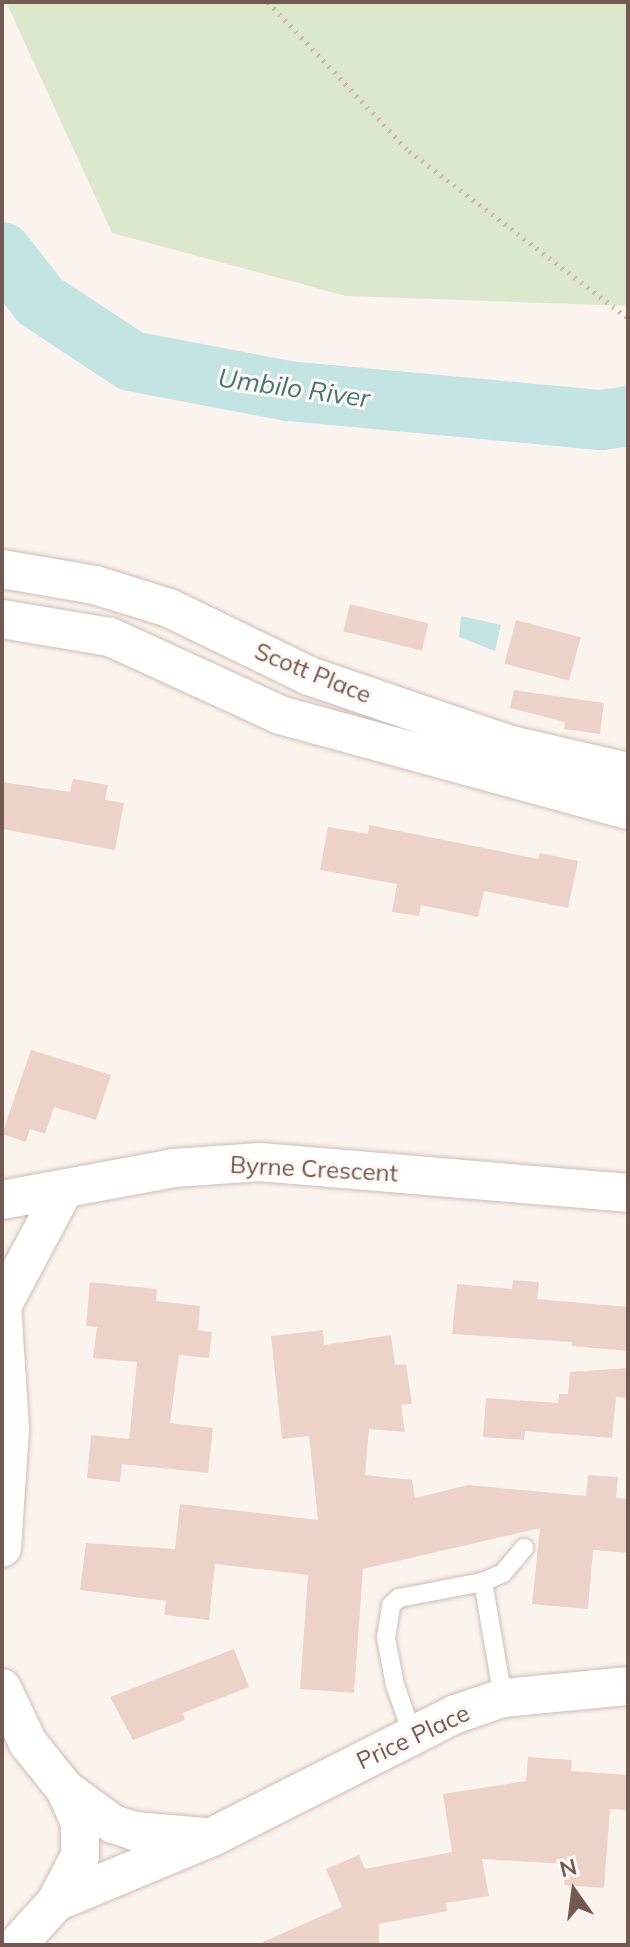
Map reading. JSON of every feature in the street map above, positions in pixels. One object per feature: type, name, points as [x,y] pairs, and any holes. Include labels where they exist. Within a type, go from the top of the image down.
[{"type":"street","name":"Scott Place","points":[[2,569],[95,585],[169,608],[309,676],[628,810]]},
{"type":"street","name":"Scott Place","points":[[2,619],[110,637],[280,715],[504,760],[628,772]]},
{"type":"street","name":"Byrne Crescent","points":[[2,1200],[62,1193],[175,1168],[260,1162],[628,1193]]},
{"type":"street","points":[[2,1548],[10,1430],[2,1306],[62,1193]]},
{"type":"street","name":"Price Place","points":[[56,1902],[212,1837],[413,1736],[503,1698],[628,1686]]},
{"type":"street","points":[[2,1688],[28,1743],[65,1789],[80,1822],[80,1856],[56,1902],[17,1945]]},
{"type":"street","points":[[65,1789],[113,1824],[134,1831],[212,1837]]},
{"type":"lane","points":[[413,1736],[395,1685],[386,1638],[391,1605],[399,1598],[483,1582],[503,1573],[524,1548]]},
{"type":"lane","points":[[483,1582],[503,1698]]},
{"type":"path","points":[[268,2],[409,151],[628,318]]},
{"type":"green space","points":[[6,2],[628,2],[628,306],[346,296],[112,233]]},
{"type":"water","points":[[461,616],[501,625],[495,651],[459,637]]},
{"type":"building","points":[[350,604],[429,624],[422,651],[343,631]]},
{"type":"building","points":[[516,620],[581,637],[569,681],[504,663]]},
{"type":"building","points":[[514,690],[604,703],[600,734],[564,729],[565,722],[510,708]]},
{"type":"building","points":[[73,779],[108,785],[105,800],[124,803],[115,850],[2,829],[2,782],[70,792]]},
{"type":"building","points":[[369,825],[538,859],[540,853],[578,861],[568,908],[484,891],[478,917],[421,905],[419,916],[392,912],[397,884],[320,870],[328,827],[368,834]]},
{"type":"building","points":[[31,1050],[111,1075],[96,1120],[54,1107],[45,1134],[30,1129],[26,1142],[2,1134]]},
{"type":"building","points":[[513,1280],[539,1282],[537,1299],[628,1307],[628,1351],[572,1346],[572,1342],[452,1334],[457,1284],[512,1289]]},
{"type":"building","points":[[90,1282],[157,1289],[156,1301],[200,1306],[198,1330],[212,1332],[209,1358],[179,1355],[170,1423],[213,1428],[208,1473],[122,1464],[120,1482],[87,1478],[91,1435],[129,1439],[137,1362],[93,1358],[97,1327],[86,1326]]},
{"type":"building","points":[[323,1330],[324,1345],[391,1335],[395,1365],[406,1364],[412,1404],[401,1405],[405,1432],[369,1429],[365,1475],[412,1480],[415,1498],[468,1485],[586,1496],[588,1475],[618,1477],[616,1498],[628,1499],[628,1553],[593,1550],[588,1609],[532,1604],[540,1528],[363,1569],[354,1693],[300,1689],[308,1575],[215,1564],[209,1620],[164,1615],[166,1601],[80,1590],[86,1543],[175,1549],[180,1504],[318,1520],[309,1436],[282,1439],[271,1336]]},
{"type":"building","points":[[628,1368],[628,1398],[616,1397],[612,1438],[525,1431],[524,1440],[483,1437],[486,1398],[558,1403],[559,1394],[568,1394],[570,1372]]},
{"type":"building","points":[[234,1649],[249,1687],[183,1713],[185,1720],[133,1740],[110,1697]]},
{"type":"building","points":[[528,1757],[572,1760],[571,1771],[628,1775],[628,1810],[610,1809],[604,1888],[564,1885],[566,1864],[482,1859],[489,1896],[446,1903],[447,1911],[379,1924],[379,1945],[256,1945],[342,1907],[326,1869],[359,1855],[365,1869],[452,1852],[443,1794],[526,1781]]},
{"type":"waterway","name":"Umbilo River","points":[[2,252],[40,301],[131,361],[288,391],[601,420],[628,416]]}]
